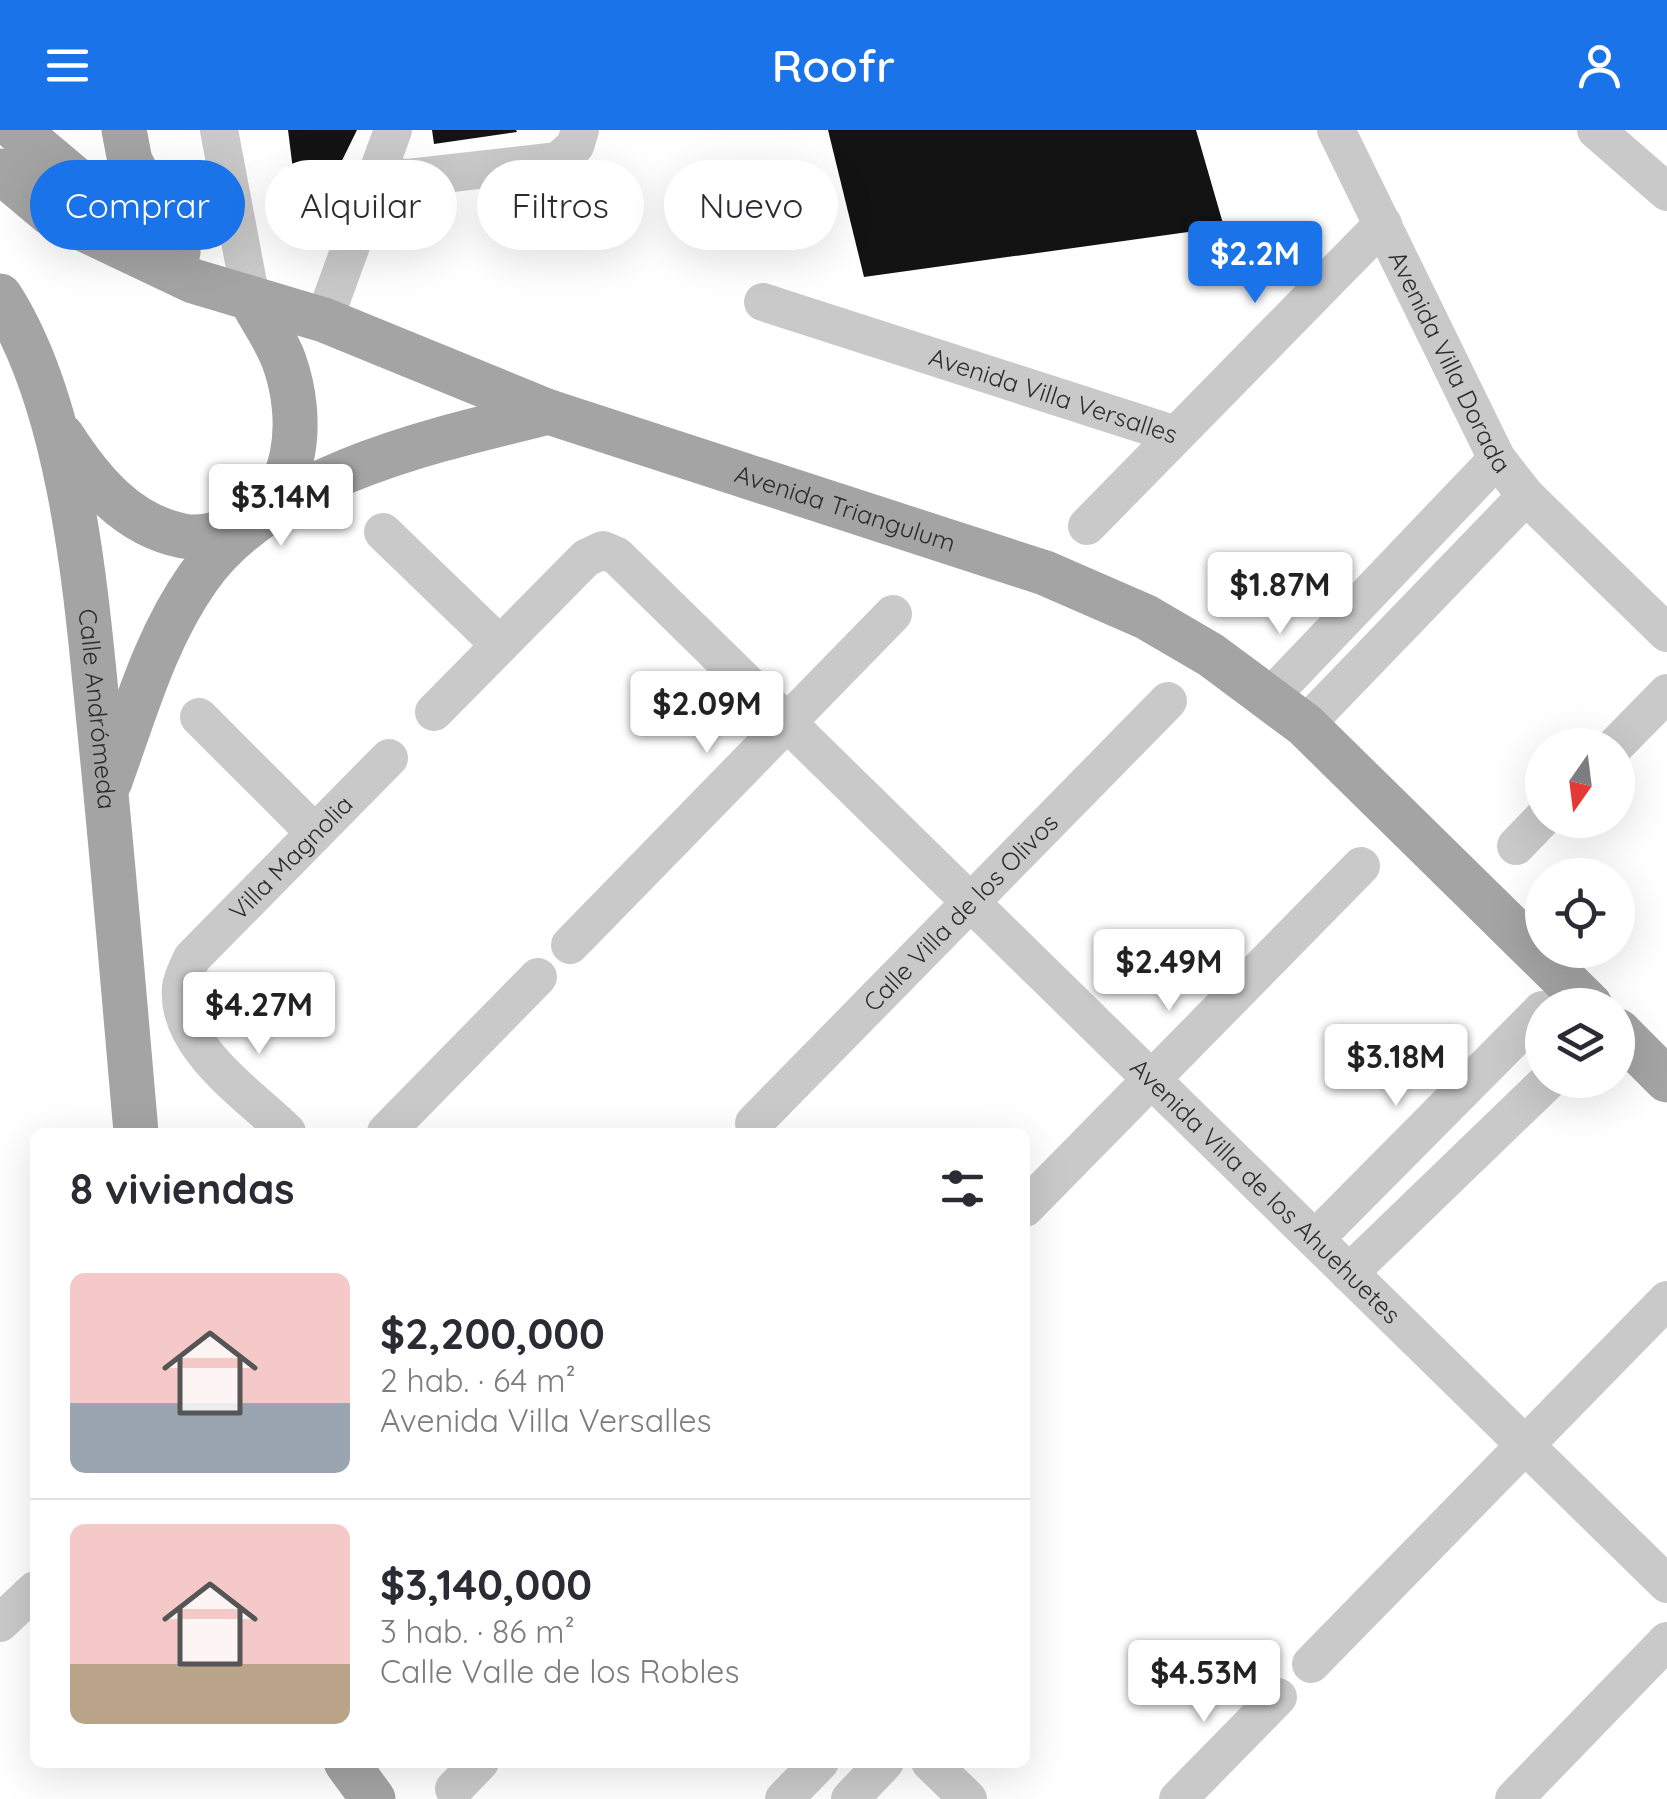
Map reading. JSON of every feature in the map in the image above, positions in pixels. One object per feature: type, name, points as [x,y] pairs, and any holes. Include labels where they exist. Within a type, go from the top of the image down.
[{"type":"main road","points":[[17,130],[194,281]]},
{"type":"main road","points":[[124,130],[130,160],[194,281]]},
{"type":"main road","name":"Avenida Triangulum","points":[[0,171],[50,213],[194,281],[324,320],[549,412],[1044,573],[1146,617],[1271,696],[1305,725],[1550,988]]},
{"type":"main road","name":"Calle Andrómeda","points":[[0,296],[44,400],[85,582],[136,1128]]},
{"type":"main road","points":[[106,792],[160,644],[199,576],[259,518],[286,480],[294,447],[293,406],[284,361],[250,299]]},
{"type":"main road","points":[[0,355],[44,400],[88,476],[122,508],[155,526],[186,536],[221,534],[259,518],[329,478],[426,442],[549,412]]},
{"type":"main road","points":[[1635,1049],[1667,1080]]},
{"type":"main road","points":[[351,1768],[374,1799]]},
{"type":"street","points":[[219,130],[250,299]]},
{"type":"street","points":[[383,160],[393,130]]},
{"type":"street","points":[[457,172],[558,161],[575,146],[580,130]]},
{"type":"street","name":"Avenida Villa Dorada","points":[[1271,696],[1497,459],[1336,130]]},
{"type":"street","points":[[1596,130],[1667,192]]},
{"type":"street","name":"Avenida Villa Versalles","points":[[763,302],[1176,436],[1382,224]]},
{"type":"street","points":[[324,320],[350,250]]},
{"type":"street","points":[[1087,526],[1176,436]]},
{"type":"street","points":[[1497,459],[1526,496],[1667,633]]},
{"type":"street","points":[[1305,725],[1526,496]]},
{"type":"street","points":[[383,532],[500,645],[434,712]]},
{"type":"street","name":"Avenida Villa de los Ahuehuetes","points":[[500,645],[586,558],[603,550],[617,556],[1667,1584]]},
{"type":"street","points":[[570,944],[892,614]]},
{"type":"street","points":[[1632,728],[1667,692]]},
{"type":"street","name":"Calle Villa de los Olivos","points":[[754,1124],[1168,702]]},
{"type":"street","points":[[199,717],[315,833]]},
{"type":"street","name":"Villa Magnolia","points":[[283,1128],[196,1043],[183,1016],[180,985],[192,958],[389,758]]},
{"type":"street","points":[[1030,1203],[1361,866]]},
{"type":"street","points":[[390,1128],[538,978]]},
{"type":"street","points":[[1314,1238],[1525,1036]]},
{"type":"street","points":[[1349,1273],[1530,1098]]},
{"type":"street","points":[[1310,1664],[1667,1300]]},
{"type":"street","points":[[0,1623],[30,1595]]},
{"type":"street","points":[[1514,1799],[1667,1641]]},
{"type":"street","points":[[1178,1799],[1278,1698]]},
{"type":"street","points":[[784,1799],[814,1768]]},
{"type":"street","points":[[850,1799],[879,1768]]},
{"type":"street","points":[[936,1768],[968,1799]]},
{"type":"building","points":[[288,130],[357,130],[342,160],[292,160]]},
{"type":"building","points":[[432,130],[516,130],[517,132],[434,144]]},
{"type":"building","points":[[828,130],[1196,130],[1224,227],[864,277]]}]
